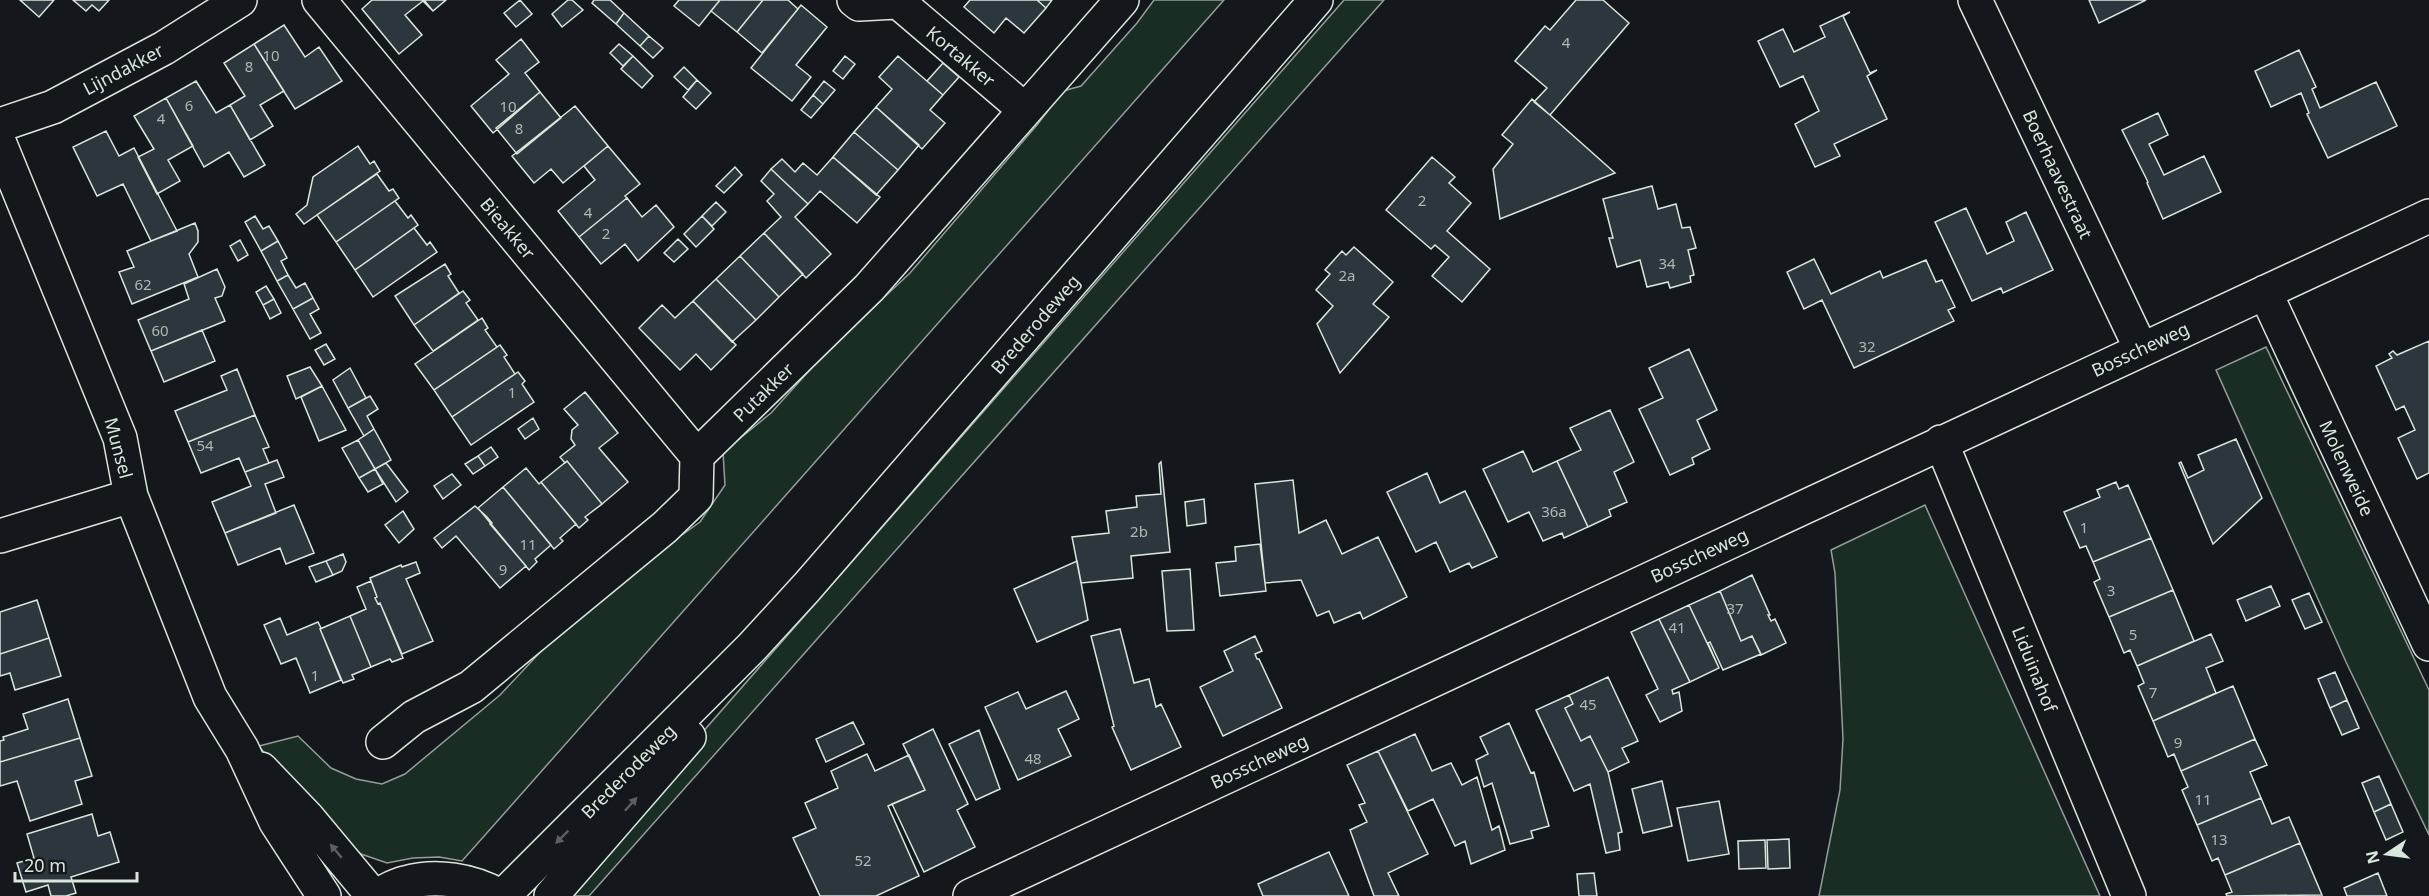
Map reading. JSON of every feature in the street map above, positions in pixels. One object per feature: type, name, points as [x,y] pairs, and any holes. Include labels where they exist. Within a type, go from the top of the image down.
[{"type":"street","name":"Lijndakker","points":[[0,125],[52,107],[164,48],[240,0]]},
{"type":"street","name":"Bieakker","points":[[319,0],[697,456]]},
{"type":"street","name":"Kortakker","points":[[854,0],[859,4],[896,1],[1025,110]]},
{"type":"street","name":"Putakker","points":[[697,456],[869,288],[1122,0]]},
{"type":"street","name":"Brederodeweg","points":[[502,896],[752,647],[1316,0]]},
{"type":"street","name":"Boerhaavestraat","points":[[1975,0],[2141,349]]},
{"type":"street","name":"Munsel","points":[[0,144],[120,438],[131,496],[210,697],[242,749],[276,822],[324,896]]},
{"type":"street","name":"Bosscheweg","points":[[970,896],[2429,216]]},
{"type":"street","name":"Molenweide","points":[[2265,292],[2429,644]]},
{"type":"street","name":"Liduinahof","points":[[1941,442],[2129,896]]},
{"type":"street","points":[[383,742],[414,717],[471,687],[665,527],[696,497],[697,456]]},
{"type":"street","points":[[0,537],[131,496]]},
{"type":"street","name":"Brederodeweg","points":[[551,896],[680,749],[752,647]]},
{"type":"street","name":"Munsel","points":[[242,749],[308,818],[374,896]]},
{"type":"street","points":[[374,896],[405,883],[440,879],[474,884],[502,896]]},
{"type":"green space","points":[[1154,0],[1224,0],[462,861],[439,857],[413,858],[387,863],[361,854],[325,832],[259,746],[298,736],[331,768],[356,779],[382,784],[405,774],[500,695],[547,645],[644,552],[683,534],[700,522],[725,485],[723,452],[771,413],[827,351],[910,273],[1037,125],[1063,91],[1081,86],[1137,23]]},
{"type":"green space","points":[[1344,0],[1384,0],[589,896],[559,896]]},
{"type":"green space","points":[[2266,347],[2429,690],[2429,835],[2346,662],[2216,370]]},
{"type":"green space","points":[[1925,505],[2100,896],[1819,896],[1840,790],[1843,739],[1835,573],[1831,550]]},
{"type":"building","points":[[20,0],[54,0],[39,17]]},
{"type":"building","points":[[73,0],[109,0],[99,11],[92,5],[86,11]]},
{"type":"building","points":[[372,0],[424,0],[433,11],[423,1],[405,15],[422,35],[399,54],[362,9]]},
{"type":"building","points":[[424,0],[446,0],[433,11]]},
{"type":"building","points":[[520,0],[532,14],[516,27],[504,13]]},
{"type":"building","points":[[568,0],[572,0],[583,10],[562,27],[552,14]]},
{"type":"building","points":[[594,0],[610,0],[624,13],[616,24],[592,3]]},
{"type":"building","points":[[679,0],[720,0],[699,26],[674,6]]},
{"type":"building","points":[[720,0],[763,0],[737,32],[711,11]]},
{"type":"building","points":[[763,0],[788,0],[798,9],[762,53],[737,32]]},
{"type":"building","points":[[970,0],[1037,0],[1046,8],[1024,33],[1006,18],[994,33],[964,7]]},
{"type":"building","points":[[1037,0],[1052,0],[1046,8]]},
{"type":"building","points":[[1576,0],[1603,0],[1629,23],[1550,115],[1534,102],[1547,88],[1515,61],[1545,26],[1550,30]]},
{"type":"building","points":[[2089,0],[2146,0],[2099,23]]},
{"type":"building","points":[[801,5],[827,27],[796,65],[811,77],[792,101],[751,68]]},
{"type":"building","points":[[1850,12],[1843,16],[1870,73],[1877,70],[1867,76],[1887,119],[1834,144],[1840,156],[1815,167],[1795,124],[1819,111],[1803,76],[1780,87],[1758,41],[1783,29],[1794,52],[1825,37],[1820,26]]},
{"type":"building","points":[[624,13],[649,36],[640,46],[616,24]]},
{"type":"building","points":[[284,25],[305,57],[319,47],[342,81],[295,109],[254,44]]},
{"type":"building","points":[[649,36],[663,48],[653,58],[640,46]]},
{"type":"building","points":[[521,39],[539,62],[525,73],[540,92],[493,133],[471,106],[509,74],[496,60]]},
{"type":"building","points":[[254,44],[284,91],[260,105],[273,126],[250,140],[230,105],[245,96],[224,63]]},
{"type":"building","points":[[619,44],[633,56],[623,66],[610,53]]},
{"type":"building","points":[[2299,50],[2316,87],[2312,89],[2320,108],[2376,82],[2397,126],[2328,158],[2307,114],[2309,113],[2301,93],[2271,107],[2255,71]]},
{"type":"building","points":[[633,56],[653,76],[642,88],[621,69]]},
{"type":"building","points":[[845,56],[855,64],[843,79],[833,71]]},
{"type":"building","points":[[898,56],[943,95],[930,110],[945,123],[922,149],[876,107],[892,89],[879,77]]},
{"type":"building","points":[[943,63],[959,77],[943,95],[927,81]]},
{"type":"building","points":[[684,67],[697,80],[688,90],[674,77]]},
{"type":"building","points":[[697,80],[711,93],[696,109],[683,97]]},
{"type":"building","points":[[196,81],[216,113],[230,105],[265,165],[244,177],[229,152],[204,167],[166,98]]},
{"type":"building","points":[[824,81],[835,90],[823,104],[813,95]]},
{"type":"building","points":[[540,92],[561,118],[517,154],[496,128]]},
{"type":"building","points":[[813,95],[823,104],[811,118],[801,110]]},
{"type":"building","points":[[166,98],[193,146],[168,160],[180,181],[157,194],[138,157],[154,149],[134,116]]},
{"type":"building","points":[[1532,99],[1615,173],[1500,219],[1493,169],[1513,144],[1502,135]]},
{"type":"building","points":[[575,106],[608,146],[563,183],[551,169],[534,183],[512,156]]},
{"type":"building","points":[[876,107],[919,145],[898,170],[854,132]]},
{"type":"building","points":[[2158,113],[2168,135],[2149,144],[2164,175],[2204,156],[2221,192],[2163,219],[2148,182],[2122,130]]},
{"type":"building","points":[[106,131],[119,156],[134,148],[177,231],[151,241],[123,184],[97,196],[73,147]]},
{"type":"building","points":[[854,132],[898,170],[876,195],[833,157]]},
{"type":"building","points":[[358,146],[370,164],[374,161],[380,171],[304,224],[296,214],[307,205],[313,177]]},
{"type":"building","points":[[608,146],[640,184],[625,196],[627,198],[579,237],[558,211],[595,180],[584,166]]},
{"type":"building","points":[[833,157],[880,197],[857,223],[820,191],[808,204],[771,169],[782,159],[795,172],[803,163],[817,175]]},
{"type":"building","points":[[1432,157],[1455,177],[1449,183],[1471,203],[1447,231],[1490,269],[1462,302],[1432,276],[1449,257],[1435,245],[1431,249],[1386,210]]},
{"type":"building","points":[[735,167],[742,175],[724,193],[716,186]]},
{"type":"building","points":[[771,169],[808,204],[795,217],[831,254],[806,278],[764,233],[781,217],[767,201],[774,194],[761,181]]},
{"type":"building","points":[[377,174],[389,191],[393,189],[399,198],[336,242],[317,215]]},
{"type":"building","points":[[1652,186],[1658,209],[1676,204],[1682,228],[1690,227],[1696,248],[1688,250],[1694,275],[1690,276],[1691,282],[1670,288],[1668,282],[1647,287],[1640,260],[1617,267],[1609,238],[1613,238],[1603,199]]},
{"type":"building","points":[[627,198],[642,217],[656,205],[674,227],[638,261],[625,244],[601,264],[579,237]]},
{"type":"building","points":[[395,201],[408,218],[411,215],[418,225],[355,270],[336,242]]},
{"type":"building","points":[[716,202],[726,212],[712,226],[702,216]]},
{"type":"building","points":[[1966,208],[1987,254],[2014,241],[2006,222],[2026,212],[2053,270],[2003,293],[2001,288],[1972,301],[1935,222]]},
{"type":"building","points":[[255,216],[263,229],[269,226],[278,241],[261,251],[245,222]]},
{"type":"building","points":[[702,216],[714,229],[696,247],[684,234]]},
{"type":"building","points":[[195,223],[198,242],[189,254],[198,277],[132,304],[119,272],[134,267],[127,251]]},
{"type":"building","points":[[414,228],[427,245],[430,242],[437,252],[373,297],[355,270]]},
{"type":"building","points":[[764,233],[803,274],[779,297],[740,256]]},
{"type":"building","points":[[678,239],[688,249],[674,262],[664,253]]},
{"type":"building","points":[[240,240],[248,255],[238,261],[230,246]]},
{"type":"building","points":[[278,241],[287,258],[281,261],[288,275],[277,281],[261,251]]},
{"type":"building","points":[[1354,247],[1393,282],[1373,304],[1389,317],[1340,373],[1317,324],[1333,306],[1316,290],[1330,274],[1325,270],[1342,251],[1346,255]]},
{"type":"building","points":[[740,256],[779,297],[756,320],[716,279]]},
{"type":"building","points":[[1814,259],[1831,294],[1880,271],[1883,278],[1926,260],[1936,282],[1942,280],[1955,307],[1948,310],[1954,321],[1854,368],[1822,300],[1804,309],[1787,272]]},
{"type":"building","points":[[445,264],[451,274],[448,276],[459,293],[414,325],[395,296]]},
{"type":"building","points":[[217,269],[225,287],[222,296],[215,298],[225,321],[151,351],[138,320],[189,299],[184,284]]},
{"type":"building","points":[[288,275],[296,288],[305,283],[313,298],[293,309],[277,281]]},
{"type":"building","points":[[716,279],[756,320],[732,342],[693,301]]},
{"type":"building","points":[[266,286],[274,299],[263,305],[256,292]]},
{"type":"building","points":[[463,291],[470,300],[466,303],[478,320],[433,351],[414,325]]},
{"type":"building","points":[[313,298],[319,309],[310,314],[321,333],[310,339],[293,309]]},
{"type":"building","points":[[274,299],[281,313],[270,319],[263,305]]},
{"type":"building","points":[[693,301],[736,345],[711,370],[696,354],[680,370],[639,328],[662,305],[675,318]]},
{"type":"building","points":[[482,318],[488,328],[485,330],[497,347],[434,390],[415,364]]},
{"type":"building","points":[[202,330],[215,361],[164,382],[151,351]]},
{"type":"building","points":[[2429,341],[2429,473],[2417,479],[2398,438],[2415,430],[2404,406],[2396,410],[2376,366],[2392,358],[2389,354],[2393,351],[2397,355]]},
{"type":"building","points":[[326,344],[335,359],[324,365],[315,350]]},
{"type":"building","points":[[500,345],[507,355],[504,357],[515,374],[452,417],[434,390]]},
{"type":"building","points":[[1689,349],[1717,410],[1697,420],[1710,449],[1692,458],[1694,464],[1670,475],[1639,409],[1663,398],[1649,368]]},
{"type":"building","points":[[310,367],[322,386],[296,399],[287,376]]},
{"type":"building","points":[[350,368],[366,398],[348,408],[333,380]]},
{"type":"building","points":[[237,369],[255,415],[188,442],[175,411],[227,390],[221,376]]},
{"type":"building","points":[[518,372],[525,381],[522,384],[534,402],[471,445],[452,417]]},
{"type":"building","points":[[322,386],[346,430],[319,441],[301,397]]},
{"type":"building","points":[[585,392],[618,433],[599,448],[628,482],[602,504],[567,461],[565,463],[560,457],[575,445],[571,439],[572,430],[578,425],[564,409]]},
{"type":"building","points":[[370,396],[378,409],[367,416],[374,429],[364,436],[348,408]]},
{"type":"building","points":[[1610,410],[1634,462],[1614,472],[1627,502],[1609,510],[1611,516],[1588,527],[1557,461],[1581,450],[1570,428]]},
{"type":"building","points":[[255,415],[269,447],[263,449],[269,463],[245,472],[239,458],[201,473],[188,442]]},
{"type":"building","points":[[533,418],[539,429],[525,439],[518,429]]},
{"type":"building","points":[[374,429],[391,460],[375,469],[358,440]]},
{"type":"building","points":[[2236,439],[2262,498],[2213,544],[2179,463],[2181,462],[2188,478],[2204,470],[2198,455]]},
{"type":"building","points":[[358,440],[375,469],[359,478],[342,448]]},
{"type":"building","points":[[491,447],[498,457],[485,466],[478,456]]},
{"type":"building","points":[[1523,451],[1533,472],[1557,461],[1588,527],[1564,538],[1562,533],[1543,541],[1529,512],[1508,522],[1483,469]]},
{"type":"building","points":[[478,456],[485,466],[473,474],[465,464]]},
{"type":"building","points":[[277,460],[284,477],[265,484],[276,513],[225,533],[212,502],[251,486],[245,472]]},
{"type":"building","points":[[567,461],[602,504],[585,517],[588,520],[579,528],[541,482]]},
{"type":"building","points":[[1161,462],[1170,552],[1131,556],[1133,578],[1081,583],[1072,537],[1109,533],[1106,511],[1137,507],[1136,496],[1161,494],[1159,464]]},
{"type":"building","points":[[386,463],[408,492],[396,502],[375,469]]},
{"type":"building","points":[[526,468],[539,484],[541,482],[576,524],[560,538],[563,541],[554,549],[503,487]]},
{"type":"building","points":[[375,469],[383,484],[368,492],[359,478]]},
{"type":"building","points":[[1427,473],[1440,503],[1465,491],[1497,557],[1472,568],[1469,563],[1450,572],[1436,542],[1416,552],[1387,492]]},
{"type":"building","points":[[452,474],[461,485],[443,499],[434,486]]},
{"type":"building","points":[[1293,480],[1299,533],[1326,520],[1342,554],[1378,537],[1407,597],[1363,619],[1360,612],[1334,623],[1329,611],[1317,616],[1301,580],[1265,583],[1255,484]]},
{"type":"building","points":[[2116,482],[2119,489],[2128,485],[2151,538],[2093,562],[2086,546],[2080,548],[2064,512],[2100,497],[2097,490]]},
{"type":"building","points":[[503,487],[551,545],[535,559],[537,562],[529,570],[478,508]]},
{"type":"building","points":[[1204,499],[1206,523],[1187,526],[1185,502]]},
{"type":"building","points":[[294,505],[314,553],[286,564],[280,548],[238,565],[225,533]]},
{"type":"building","points":[[475,506],[487,517],[492,523],[490,524],[526,566],[500,588],[456,536],[442,548],[434,538]]},
{"type":"building","points":[[403,511],[414,529],[399,543],[385,525]]},
{"type":"building","points":[[2151,538],[2173,590],[2109,617],[2094,582],[2100,579],[2093,562]]},
{"type":"building","points":[[1260,544],[1266,591],[1220,596],[1216,563],[1236,561],[1235,547]]},
{"type":"building","points":[[343,554],[346,562],[342,571],[333,575],[326,561]]},
{"type":"building","points":[[326,561],[333,575],[316,582],[309,567]]},
{"type":"building","points":[[1077,561],[1088,620],[1037,642],[1014,589]]},
{"type":"building","points":[[416,562],[420,573],[406,579],[433,641],[402,654],[380,603],[378,604],[375,598],[377,597],[370,578],[401,565],[402,567]]},
{"type":"building","points":[[1190,569],[1194,630],[1167,631],[1162,571]]},
{"type":"building","points":[[1752,575],[1771,621],[1775,619],[1786,643],[1761,655],[1752,636],[1741,641],[1720,591]]},
{"type":"building","points":[[371,581],[377,597],[375,598],[378,604],[380,603],[403,658],[392,662],[390,659],[371,667],[350,616],[366,609],[357,587]]},
{"type":"building","points":[[2271,586],[2280,606],[2246,621],[2237,600]]},
{"type":"building","points":[[2173,590],[2194,641],[2137,666],[2130,650],[2124,653],[2109,617]]},
{"type":"building","points":[[1720,591],[1741,641],[1752,636],[1761,654],[1723,670],[1710,642],[1708,643],[1719,668],[1689,605]]},
{"type":"building","points":[[2309,593],[2322,622],[2305,629],[2292,600]]},
{"type":"building","points":[[37,600],[49,638],[0,654],[0,612]]},
{"type":"building","points":[[1689,605],[1719,668],[1690,682],[1659,619]]},
{"type":"building","points":[[350,616],[371,667],[352,675],[354,679],[343,683],[320,629]]},
{"type":"building","points":[[280,618],[287,635],[318,622],[341,680],[310,693],[296,658],[281,664],[264,625]]},
{"type":"building","points":[[1659,619],[1690,682],[1672,690],[1673,694],[1679,692],[1682,711],[1660,722],[1646,695],[1658,689],[1631,632]]},
{"type":"building","points":[[1120,629],[1134,683],[1149,679],[1156,707],[1161,704],[1181,747],[1131,770],[1112,727],[1114,726],[1091,636]]},
{"type":"building","points":[[2211,634],[2223,661],[2206,668],[2216,693],[2153,721],[2138,686],[2144,683],[2137,666]]},
{"type":"building","points":[[1255,636],[1262,651],[1255,654],[1282,708],[1223,736],[1200,687],[1233,671],[1224,651]]},
{"type":"building","points":[[49,638],[61,676],[15,690],[10,673],[0,676],[0,654]]},
{"type":"building","points":[[2335,672],[2347,700],[2330,708],[2318,679]]},
{"type":"building","points":[[1608,677],[1638,741],[1622,748],[1629,762],[1608,772],[1590,736],[1581,741],[1565,708],[1573,704],[1569,695]]},
{"type":"building","points":[[2233,686],[2255,739],[2181,771],[2174,754],[2168,757],[2153,721]]},
{"type":"building","points":[[1066,691],[1079,719],[1058,729],[1071,756],[1018,780],[985,707],[1018,692],[1026,709]]},
{"type":"building","points":[[1569,695],[1573,704],[1565,708],[1581,741],[1590,736],[1608,772],[1622,832],[1618,833],[1620,850],[1606,853],[1590,784],[1574,791],[1536,710]]},
{"type":"building","points":[[68,699],[80,738],[0,762],[0,741],[4,740],[3,737],[28,729],[23,714]]},
{"type":"building","points":[[2347,700],[2359,728],[2342,735],[2330,708]]},
{"type":"building","points":[[853,722],[864,744],[826,762],[816,739]]},
{"type":"building","points":[[1509,723],[1531,773],[1534,772],[1549,826],[1531,831],[1533,838],[1510,844],[1492,783],[1484,787],[1476,760],[1488,754],[1480,737]]},
{"type":"building","points":[[933,729],[968,804],[957,810],[975,847],[924,872],[892,804],[925,790],[903,744]]},
{"type":"building","points":[[979,730],[1000,789],[976,800],[949,744]]},
{"type":"building","points":[[1415,734],[1432,771],[1451,763],[1462,785],[1477,777],[1492,830],[1499,826],[1505,850],[1471,864],[1465,841],[1455,846],[1433,799],[1408,811],[1378,751]]},
{"type":"building","points":[[80,738],[92,776],[75,781],[82,804],[30,821],[17,781],[0,786],[0,762]]},
{"type":"building","points":[[2255,739],[2267,765],[2250,772],[2261,798],[2197,825],[2182,790],[2188,787],[2181,771]]},
{"type":"building","points":[[1378,751],[1428,854],[1388,873],[1399,896],[1374,896],[1350,830],[1367,822],[1359,805],[1365,803],[1347,765]]},
{"type":"building","points":[[867,754],[875,771],[909,755],[925,790],[888,806],[919,876],[876,896],[820,896],[793,838],[816,828],[805,803],[838,788],[831,771]]},
{"type":"building","points":[[2379,776],[2391,804],[2374,812],[2362,783]]},
{"type":"building","points":[[1662,781],[1672,826],[1643,833],[1632,789]]},
{"type":"building","points":[[2261,798],[2272,824],[2289,817],[2300,843],[2225,875],[2218,858],[2212,861],[2197,825]]},
{"type":"building","points":[[1719,801],[1729,854],[1688,861],[1677,808]]},
{"type":"building","points":[[2391,804],[2403,832],[2386,840],[2374,812]]},
{"type":"building","points":[[92,814],[98,836],[110,832],[119,862],[71,877],[76,893],[51,896],[48,885],[26,892],[17,863],[34,858],[27,834]]},
{"type":"building","points":[[1789,839],[1790,868],[1768,869],[1767,840]]},
{"type":"building","points":[[1765,840],[1766,868],[1739,869],[1738,841]]},
{"type":"building","points":[[2300,843],[2322,895],[2227,896],[2226,894],[2232,892],[2225,875]]},
{"type":"building","points":[[1329,852],[1349,896],[1263,896],[1258,884]]},
{"type":"building","points":[[1594,873],[1597,896],[1579,896],[1577,874]]},
{"type":"building","points":[[2378,873],[2387,896],[2347,896],[2344,888]]}]
